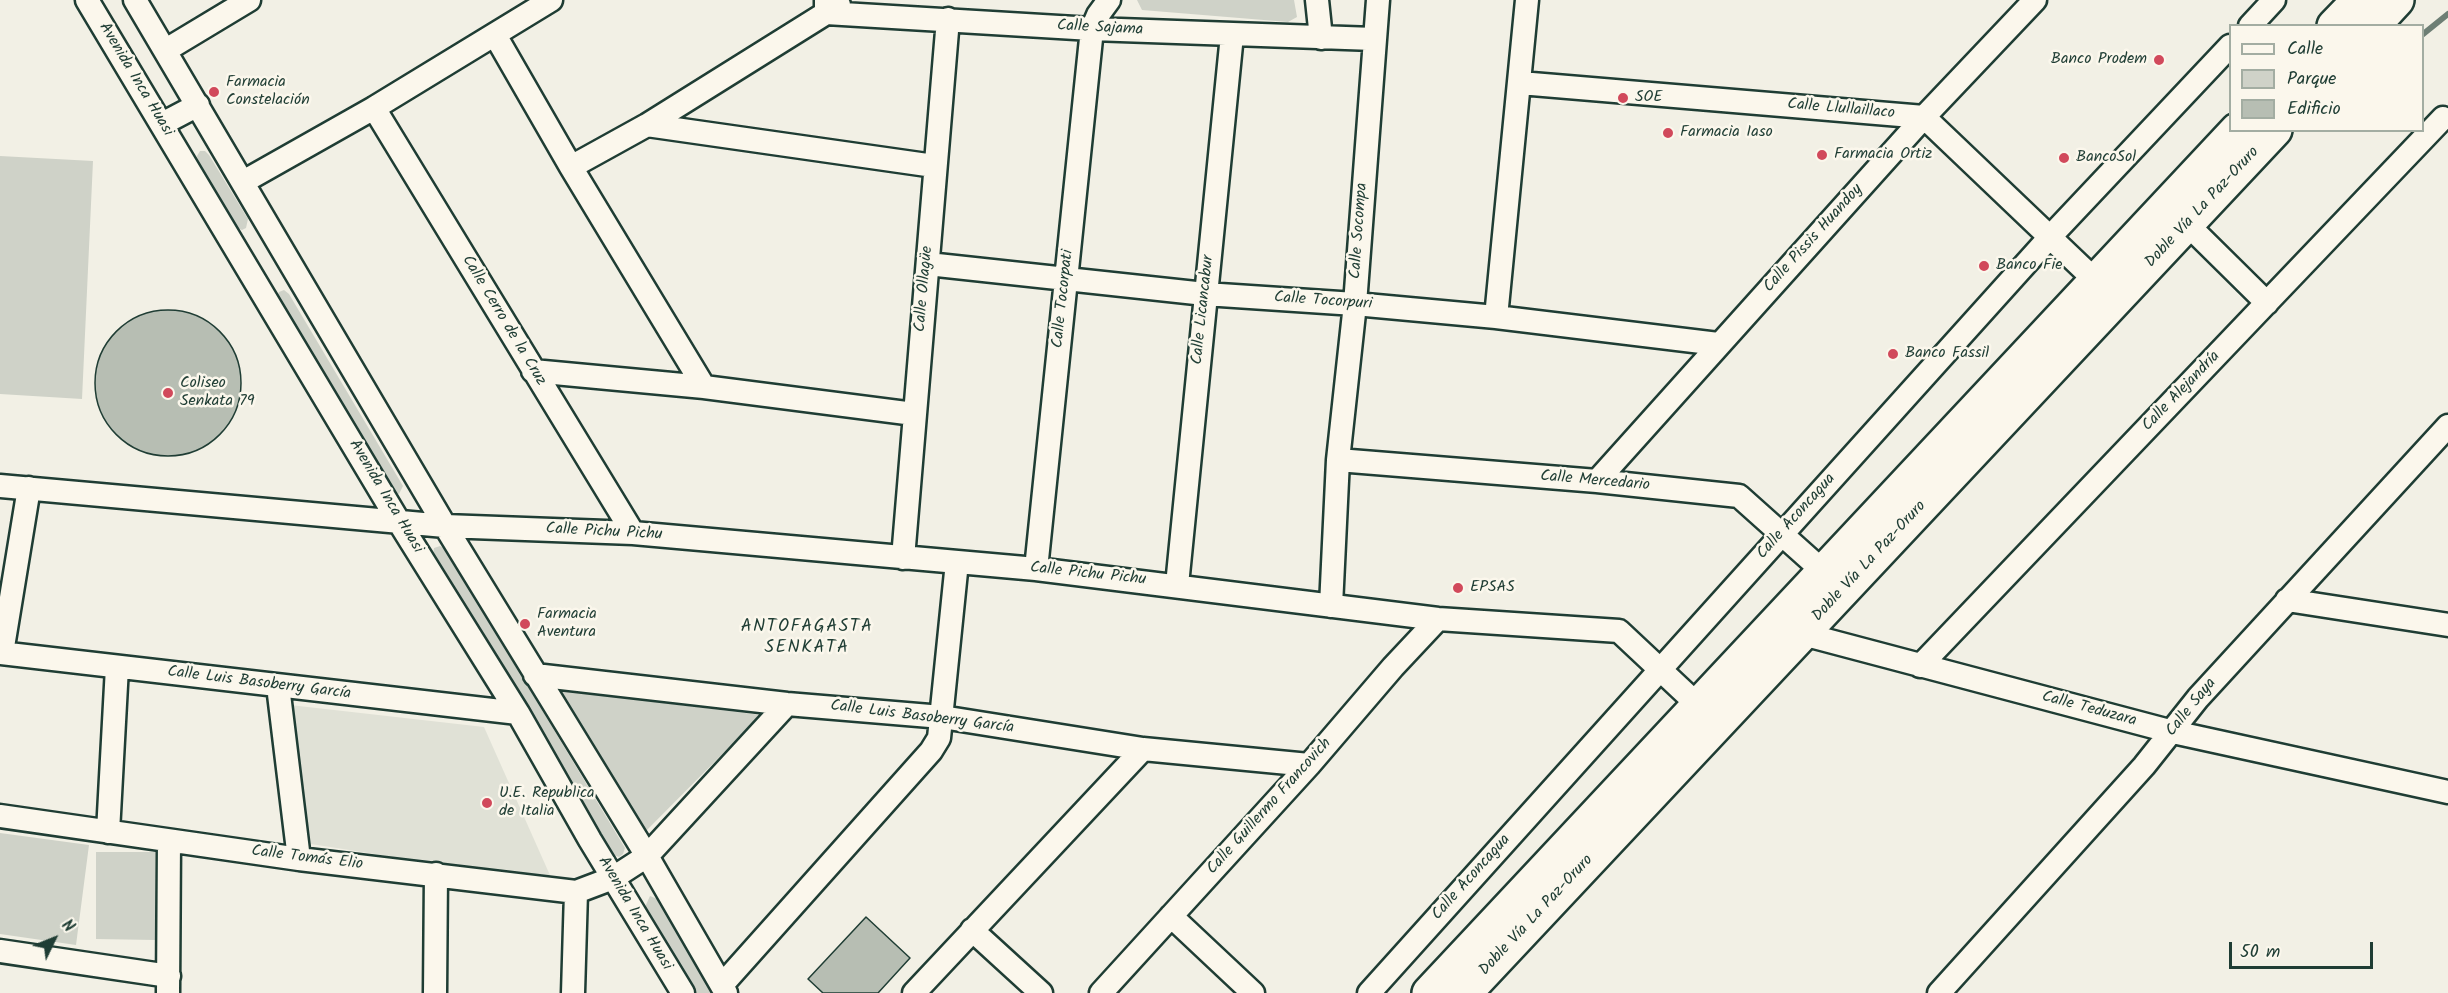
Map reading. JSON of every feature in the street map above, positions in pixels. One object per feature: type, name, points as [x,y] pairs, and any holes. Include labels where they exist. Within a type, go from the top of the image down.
[{"type":"highway","points":[[2375,24],[2397,0]]},
{"type":"highway","name":"Doble Vía La Paz-Oruro","points":[[1429,993],[2235,132]]},
{"type":"highway","name":"Doble Vía La Paz-Oruro","points":[[1465,993],[2273,132]]},
{"type":"street","name":"Avenida Inca Huasi","points":[[87,0],[399,522],[518,713],[682,993]]},
{"type":"street","points":[[135,0],[446,526],[647,856],[724,989],[931,751],[939,738],[957,562]]},
{"type":"street","points":[[166,50],[249,0]]},
{"type":"street","points":[[243,182],[374,108],[551,0]]},
{"type":"street","points":[[571,167],[647,125],[826,7],[847,0]]},
{"type":"street","points":[[1092,29],[1098,15],[1109,0]]},
{"type":"street","points":[[1317,0],[1321,38]]},
{"type":"street","name":"Calle Socompa","points":[[1331,606],[1338,460],[1355,304],[1378,0]]},
{"type":"street","points":[[1496,317],[1527,0]]},
{"type":"street","name":"Calle Pissis Huandoy","points":[[1597,482],[1924,117],[2035,0]]},
{"type":"street","points":[[2252,24],[2274,0]]},
{"type":"street","name":"Calle Sajama","points":[[826,7],[948,19],[1092,29],[1374,39]]},
{"type":"street","name":"Calle Ollagüe","points":[[903,558],[948,19]]},
{"type":"street","name":"Calle Tocorpati","points":[[1036,569],[1092,29]]},
{"type":"street","points":[[495,35],[571,167],[705,387]]},
{"type":"street","name":"Calle Licancabur","points":[[1177,585],[1232,35]]},
{"type":"street","name":"Calle Aconcagua","points":[[1369,993],[2049,238],[2229,47]]},
{"type":"street","name":"Calle Llullaillaco","points":[[1520,83],[1924,117]]},
{"type":"street","points":[[162,124],[198,105]]},
{"type":"street","name":"Calle Cerro de la Cruz","points":[[374,108],[633,533]]},
{"type":"street","points":[[1924,117],[2097,282]]},
{"type":"street","name":"Calle Alejandría","points":[[1920,666],[2267,303],[2438,118]]},
{"type":"street","points":[[647,125],[934,166]]},
{"type":"street","points":[[2188,225],[2267,303]]},
{"type":"street","points":[[249,269],[281,246]]},
{"type":"street","name":"Calle Tocorpuri","points":[[928,264],[1205,294],[1355,304],[1496,317],[1719,344]]},
{"type":"street","points":[[533,371],[705,387],[914,414]]},
{"type":"street","name":"Calle Saya","points":[[1939,993],[2173,732],[2198,698],[2448,426]]},
{"type":"street","name":"Calle Mercedario","points":[[1338,460],[1739,496],[1824,572]]},
{"type":"street","name":"Calle Pichu Pichu","points":[[0,486],[446,526],[633,533],[1036,569],[1438,619],[1619,631],[1700,706]]},
{"type":"street","points":[[1,653],[29,488]]},
{"type":"street","points":[[2287,600],[2448,625]]},
{"type":"street","name":"Calle Guillermo Francovich","points":[[1101,993],[1309,765],[1393,667],[1438,619]]},
{"type":"street","name":"Calle Teduzara","points":[[1803,634],[2173,732],[2448,792]]},
{"type":"street","name":"Calle Luis Basoberry García","points":[[1,653],[518,713]]},
{"type":"street","points":[[108,832],[117,667]]},
{"type":"street","name":"Calle Luis Basoberry García","points":[[535,675],[787,704],[942,717],[1143,749],[1309,765]]},
{"type":"street","points":[[278,686],[299,859]]},
{"type":"street","name":"Calle Tomás Elio","points":[[0,816],[299,859],[576,892],[613,878],[647,856],[787,704]]},
{"type":"street","points":[[914,993],[1143,749]]},
{"type":"street","points":[[0,951],[168,984],[169,841]]},
{"type":"street","points":[[435,993],[436,874]]},
{"type":"street","points":[[573,993],[576,892]]},
{"type":"street","points":[[1171,916],[1253,993]]},
{"type":"street","points":[[972,930],[1041,993]]},
{"type":"shaded area","points":[[290,705],[484,727],[553,882],[311,844]]},
{"type":"green space","points":[[1137,0],[1294,0],[1297,17],[1288,22],[1142,10]]},
{"type":"green space","points":[[200,151],[205,151],[209,155],[248,219],[246,228],[242,230],[235,227],[198,162],[197,156]]},
{"type":"green space","points":[[0,156],[93,161],[82,399],[0,394]]},
{"type":"green space","points":[[284,290],[289,294],[403,486],[399,494],[392,492],[277,296]]},
{"type":"green space","points":[[440,546],[445,549],[625,848],[619,857],[613,855],[433,555],[434,548]]},
{"type":"green space","points":[[559,690],[761,715],[644,833]]},
{"type":"green space","points":[[0,833],[89,845],[76,945],[0,934]]},
{"type":"green space","points":[[96,852],[155,852],[155,940],[96,939]]},
{"type":"green space","points":[[650,896],[660,900],[716,993],[697,993],[645,907]]},
{"type":"building","name":"Coliseo Senkata 79","points":[[168,310],[182,311],[196,316],[209,322],[220,331],[229,342],[235,355],[240,369],[240,397],[235,411],[229,424],[220,435],[209,444],[196,450],[182,455],[168,456],[154,455],[140,450],[127,444],[116,435],[107,424],[101,411],[96,397],[95,383],[96,369],[101,355],[107,342],[116,331],[127,322],[140,316],[154,311]]},
{"type":"building","points":[[866,917],[910,958],[878,993],[823,993],[808,979]]},
{"type":"waterway","points":[[2424,33],[2448,14]]},
{"type":"place","name":"Banco Prodem","points":[[2159,60]]},
{"type":"place","name":"Farmacia Constelación","points":[[214,92]]},
{"type":"place","name":"SOE","points":[[1623,98]]},
{"type":"place","name":"Farmacia Iaso","points":[[1668,133]]},
{"type":"place","name":"Farmacia Ortiz","points":[[1822,155]]},
{"type":"place","name":"BancoSol","points":[[2064,158]]},
{"type":"place","name":"Banco Fie","points":[[1984,266]]},
{"type":"place","name":"Banco Fassil","points":[[1893,354]]},
{"type":"place","name":"Coliseo Senkata 79","points":[[168,393]]},
{"type":"place","name":"EPSAS","points":[[1458,588]]},
{"type":"place","name":"Farmacia Aventura","points":[[525,624]]},
{"type":"place","name":"U.E. Republica de Italia","points":[[487,803]]},
{"type":"district","name":"ANTOFAGASTA SENKATA","points":[[807,638]]}]
